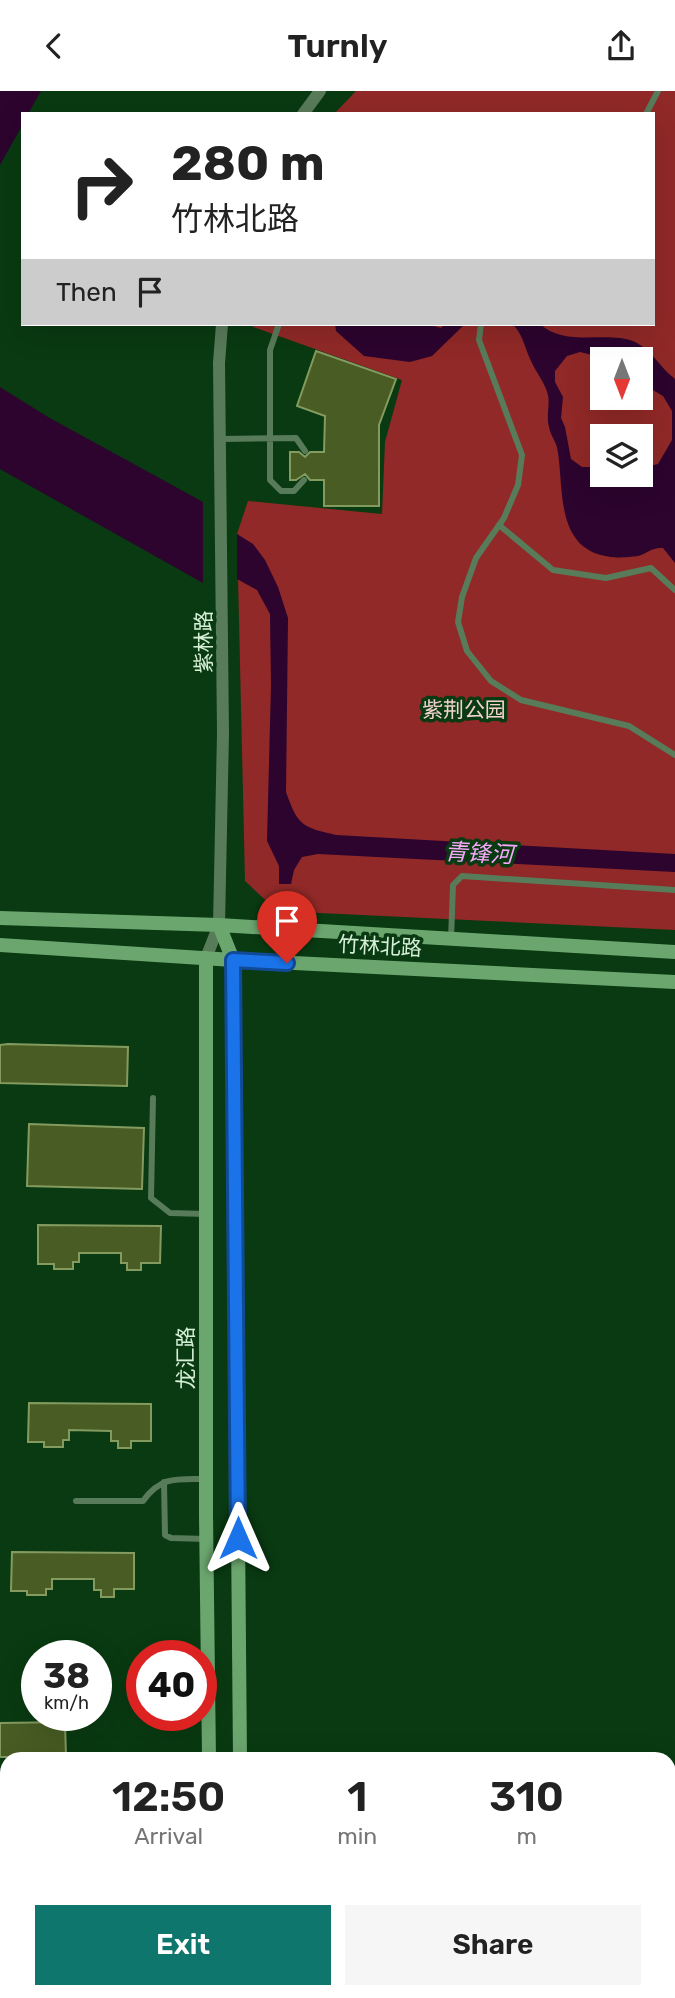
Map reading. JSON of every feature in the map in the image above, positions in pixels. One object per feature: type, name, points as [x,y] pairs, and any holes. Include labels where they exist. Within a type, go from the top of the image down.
[{"type":"street","points":[[304,112],[320,91]]},
{"type":"street","name":"紫林路","points":[[206,958],[219,925],[223,733],[219,363],[222,326]]},
{"type":"street","name":"竹林北路","points":[[0,918],[219,925],[675,952]]},
{"type":"street","points":[[219,925],[233,960],[240,1752]]},
{"type":"street","name":"竹林北路","points":[[0,945],[233,960],[675,982]]},
{"type":"street","name":"龙汇路","points":[[206,958],[206,1539],[209,1752]]},
{"type":"lane","points":[[647,112],[658,91]]},
{"type":"lane","points":[[278,326],[270,350],[270,480],[281,491],[294,491],[304,480]]},
{"type":"lane","points":[[481,326],[479,340],[522,455],[519,485],[499,525],[476,558],[462,597],[458,621],[467,651],[491,681],[521,700],[628,726],[675,755]]},
{"type":"lane","points":[[221,439],[296,438],[305,450]]},
{"type":"lane","points":[[499,525],[553,570],[606,578],[651,568],[675,590]]},
{"type":"lane","points":[[451,939],[453,885],[462,876],[675,890]]},
{"type":"lane","points":[[153,1098],[151,1198],[170,1213],[206,1214]]},
{"type":"lane","points":[[76,1501],[142,1501],[153,1487],[164,1482],[206,1479]]},
{"type":"lane","points":[[164,1482],[165,1535],[172,1538],[206,1539]]},
{"type":"green space","name":"紫荆公园","points":[[356,91],[675,91],[675,930],[277,911],[245,881],[237,534],[248,501],[382,514],[385,442],[402,380],[253,326],[655,326],[655,112],[336,112]]},
{"type":"water","points":[[0,91],[41,91],[29,112],[21,112],[21,128],[0,165]]},
{"type":"water","points":[[335,326],[463,326],[432,356],[410,362],[364,356],[336,331]]},
{"type":"water","points":[[514,326],[543,326],[550,331],[574,337],[612,337],[635,342],[642,347],[590,347],[590,354],[580,352],[567,356],[555,371],[555,382],[563,397],[561,418],[571,459],[582,467],[590,467],[590,487],[653,487],[653,465],[658,464],[672,440],[672,411],[663,396],[653,390],[653,357],[675,379],[675,563],[663,548],[638,556],[611,557],[592,552],[579,542],[565,514],[557,447],[548,423],[548,395]]},
{"type":"water","points":[[0,387],[48,417],[203,502],[203,583],[0,469]]},
{"type":"water","name":"青锋河","points":[[237,534],[253,544],[265,560],[278,587],[288,618],[286,792],[294,812],[308,827],[336,835],[675,854],[675,872],[318,854],[302,857],[294,870],[291,884],[279,884],[279,866],[267,841],[270,614],[257,590],[237,579]]},
{"type":"building","points":[[316,351],[396,379],[379,425],[379,506],[324,506],[324,480],[310,480],[305,474],[296,480],[290,480],[290,452],[299,452],[305,457],[310,452],[324,452],[325,416],[297,406]]},
{"type":"building","points":[[0,1045],[128,1047],[127,1086],[0,1083]]},
{"type":"building","points":[[29,1124],[144,1128],[142,1189],[27,1186]]},
{"type":"building","points":[[38,1225],[161,1226],[160,1263],[141,1263],[141,1270],[127,1270],[127,1263],[121,1263],[121,1253],[79,1253],[79,1262],[73,1262],[73,1269],[54,1269],[54,1264],[38,1264]]},
{"type":"building","points":[[29,1403],[151,1404],[151,1441],[131,1441],[131,1448],[118,1448],[118,1441],[111,1441],[111,1431],[69,1430],[69,1440],[63,1440],[63,1447],[44,1447],[44,1442],[28,1442]]},
{"type":"building","points":[[12,1552],[134,1553],[134,1589],[114,1589],[114,1597],[101,1597],[101,1590],[94,1590],[94,1579],[52,1579],[52,1589],[46,1589],[46,1595],[27,1595],[27,1591],[11,1591]]},
{"type":"building","points":[[0,1723],[21,1723],[21,1731],[65,1731],[66,1752],[0,1752]]},
{"type":"route","points":[[238,1538],[233,960],[287,963]]}]
